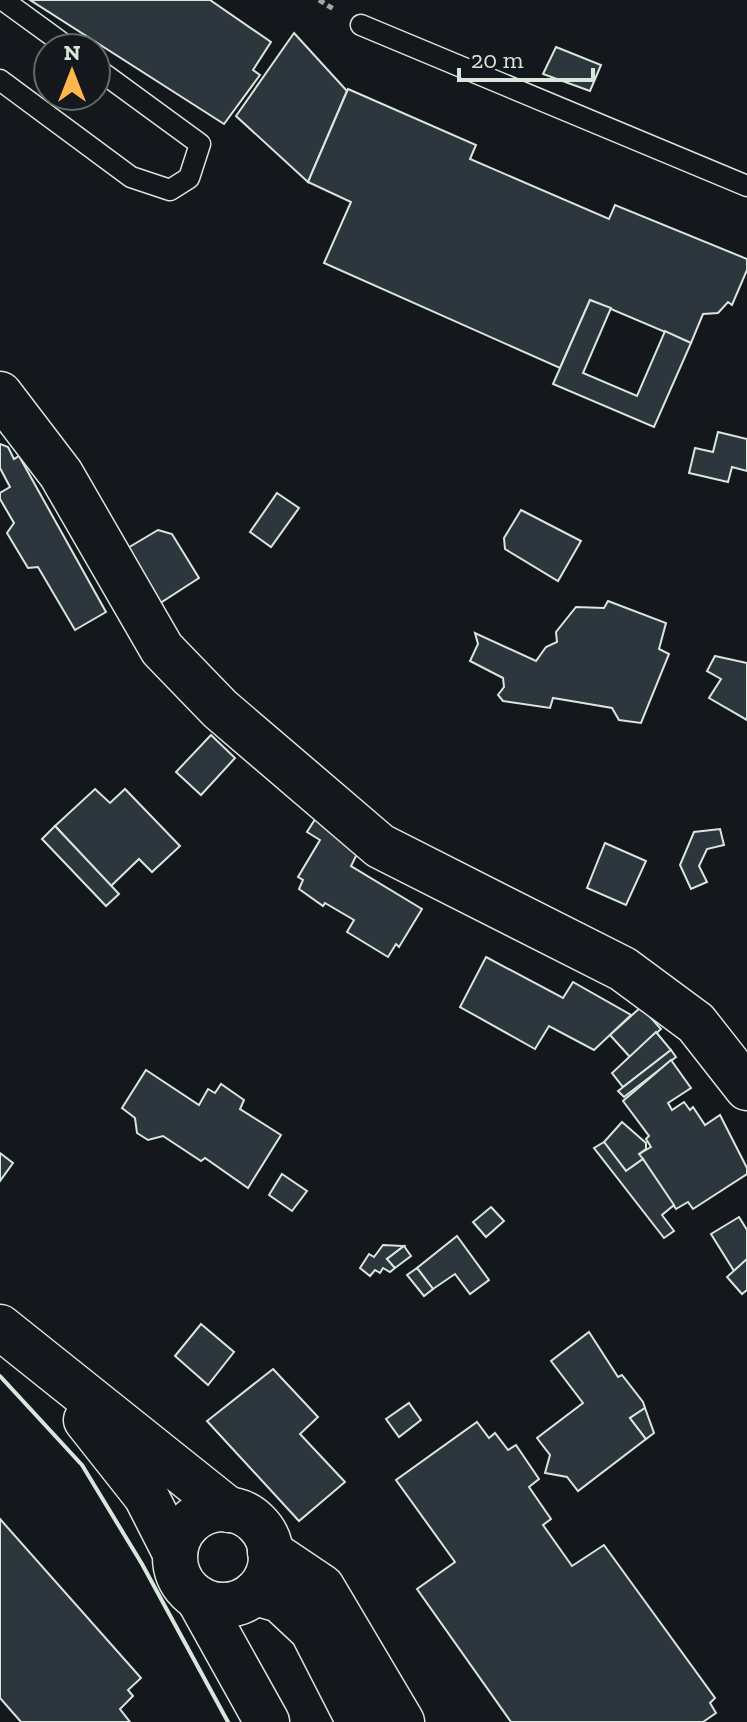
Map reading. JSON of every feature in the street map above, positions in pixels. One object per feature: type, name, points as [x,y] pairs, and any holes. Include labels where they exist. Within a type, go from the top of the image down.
[{"type":"main road","points":[[0,394],[61,474],[162,649],[220,709],[380,846],[623,969],[696,1023],[747,1088]]},
{"type":"main road","points":[[0,1327],[229,1510],[257,1524],[270,1552],[270,1567],[248,1597],[242,1673]]},
{"type":"main road","points":[[37,1359],[146,1496],[175,1553],[179,1579],[198,1598],[267,1722]]},
{"type":"main road","points":[[175,1553],[178,1538],[199,1516],[229,1510]]},
{"type":"main road","points":[[270,1552],[322,1587],[402,1722]]},
{"type":"main road","points":[[198,1598],[227,1605],[248,1597],[280,1600],[312,1630],[359,1722]]},
{"type":"lane","points":[[3,0],[47,32]]},
{"type":"lane","points":[[361,25],[747,186]]},
{"type":"lane","points":[[0,80],[32,104]]},
{"type":"lane","points":[[43,112],[131,177],[170,190],[189,178],[200,144],[112,80]]},
{"type":"building","points":[[30,0],[210,0],[271,42],[253,70],[260,75],[224,124],[112,52],[112,32],[80,32]]},
{"type":"building","points":[[294,33],[347,91],[308,182],[236,116]]},
{"type":"building","points":[[556,47],[601,65],[590,91],[543,74]]},
{"type":"building","points":[[348,89],[476,145],[470,159],[609,219],[615,205],[747,259],[747,270],[732,305],[728,302],[718,313],[703,314],[691,343],[590,300],[560,368],[324,263],[351,202],[308,182]]},
{"type":"building","points":[[590,300],[611,308],[583,373],[637,396],[665,331],[691,343],[654,427],[553,384]]},
{"type":"building","points":[[718,432],[747,439],[747,471],[732,467],[728,482],[689,473],[695,448],[713,452]]},
{"type":"building","points":[[0,444],[8,447],[14,459],[19,456],[106,612],[75,630],[38,567],[28,568],[7,533],[14,523],[0,499],[0,493],[10,487],[0,468]]},
{"type":"building","points":[[277,493],[299,508],[271,547],[250,532]]},
{"type":"building","points":[[521,510],[581,541],[558,581],[505,549],[504,538]]},
{"type":"building","points":[[158,530],[172,534],[199,578],[154,607],[121,552]]},
{"type":"building","points":[[608,601],[666,623],[659,649],[669,654],[641,723],[619,720],[612,708],[553,698],[550,708],[503,701],[498,695],[504,687],[503,678],[470,661],[478,644],[475,633],[536,661],[546,647],[557,642],[556,632],[576,607],[604,608]]},
{"type":"building","points":[[715,656],[747,663],[747,720],[709,698],[721,679],[707,671]]},
{"type":"building","points":[[211,735],[235,758],[201,795],[176,772]]},
{"type":"building","points":[[95,789],[110,803],[125,789],[180,846],[152,872],[139,859],[111,886],[55,826]]},
{"type":"building","points":[[319,813],[361,846],[351,866],[422,909],[399,947],[396,944],[388,957],[347,932],[354,920],[325,903],[323,906],[299,889],[303,880],[298,877],[320,840],[307,832]]},
{"type":"building","points":[[55,826],[119,894],[106,906],[42,839]]},
{"type":"building","points":[[720,829],[724,845],[707,849],[699,866],[707,882],[691,889],[680,865],[694,832]]},
{"type":"building","points":[[605,843],[646,861],[626,905],[587,888]]},
{"type":"building","points":[[486,957],[563,998],[573,982],[631,1015],[594,1050],[549,1026],[535,1049],[460,1007]]},
{"type":"building","points":[[641,1007],[661,1029],[630,1057],[610,1035]]},
{"type":"building","points":[[656,1032],[671,1050],[623,1087],[612,1073]]},
{"type":"building","points":[[671,1050],[676,1057],[624,1097],[618,1091]]},
{"type":"building","points":[[671,1060],[691,1088],[668,1103],[672,1110],[684,1102],[690,1110],[693,1107],[705,1125],[720,1115],[747,1168],[747,1174],[693,1209],[688,1202],[676,1209],[639,1154],[651,1147],[646,1139],[649,1136],[623,1101]]},
{"type":"building","points":[[146,1070],[199,1105],[208,1089],[215,1093],[221,1084],[244,1100],[240,1109],[281,1135],[248,1188],[205,1158],[201,1161],[163,1136],[148,1140],[137,1133],[135,1118],[122,1108]]},
{"type":"building","points":[[622,1122],[646,1143],[646,1149],[639,1154],[643,1159],[626,1171],[604,1142]]},
{"type":"building","points":[[604,1142],[626,1171],[643,1159],[674,1205],[662,1215],[674,1231],[664,1238],[594,1148]]},
{"type":"building","points":[[0,1153],[13,1163],[0,1181]]},
{"type":"building","points":[[282,1174],[307,1191],[292,1211],[269,1195]]},
{"type":"building","points":[[491,1207],[504,1221],[486,1237],[473,1222]]},
{"type":"building","points":[[739,1217],[747,1230],[747,1259],[734,1271],[711,1234]]},
{"type":"building","points":[[457,1236],[489,1280],[470,1294],[455,1274],[433,1289],[417,1268]]},
{"type":"building","points":[[383,1245],[404,1246],[387,1259],[395,1268],[390,1272],[383,1268],[380,1273],[375,1270],[370,1276],[360,1268],[369,1254],[374,1257]]},
{"type":"building","points":[[404,1246],[411,1256],[395,1268],[387,1259]]},
{"type":"building","points":[[747,1259],[747,1290],[742,1294],[727,1277]]},
{"type":"building","points":[[417,1268],[433,1289],[424,1296],[407,1275]]},
{"type":"building","points":[[201,1324],[234,1352],[208,1385],[175,1356]]},
{"type":"building","points":[[589,1332],[618,1377],[622,1375],[643,1402],[645,1408],[630,1418],[646,1439],[578,1491],[567,1477],[545,1473],[550,1455],[537,1438],[583,1403],[551,1361]]},
{"type":"building","points":[[273,1369],[318,1417],[300,1434],[345,1482],[299,1521],[207,1421]]},
{"type":"building","points":[[409,1403],[421,1420],[399,1437],[386,1419]]},
{"type":"building","points":[[645,1408],[654,1433],[646,1439],[630,1418]]},
{"type":"building","points":[[477,1422],[489,1438],[495,1433],[508,1450],[516,1445],[539,1479],[529,1487],[551,1519],[543,1525],[572,1566],[604,1545],[715,1698],[710,1703],[716,1713],[703,1722],[511,1722],[417,1589],[455,1562],[396,1480]]},
{"type":"building","points":[[0,1519],[141,1678],[128,1690],[133,1696],[120,1709],[130,1722],[21,1722],[0,1698]]},
{"type":"wall","points":[[0,1376],[82,1465],[142,1564],[228,1722]]}]
